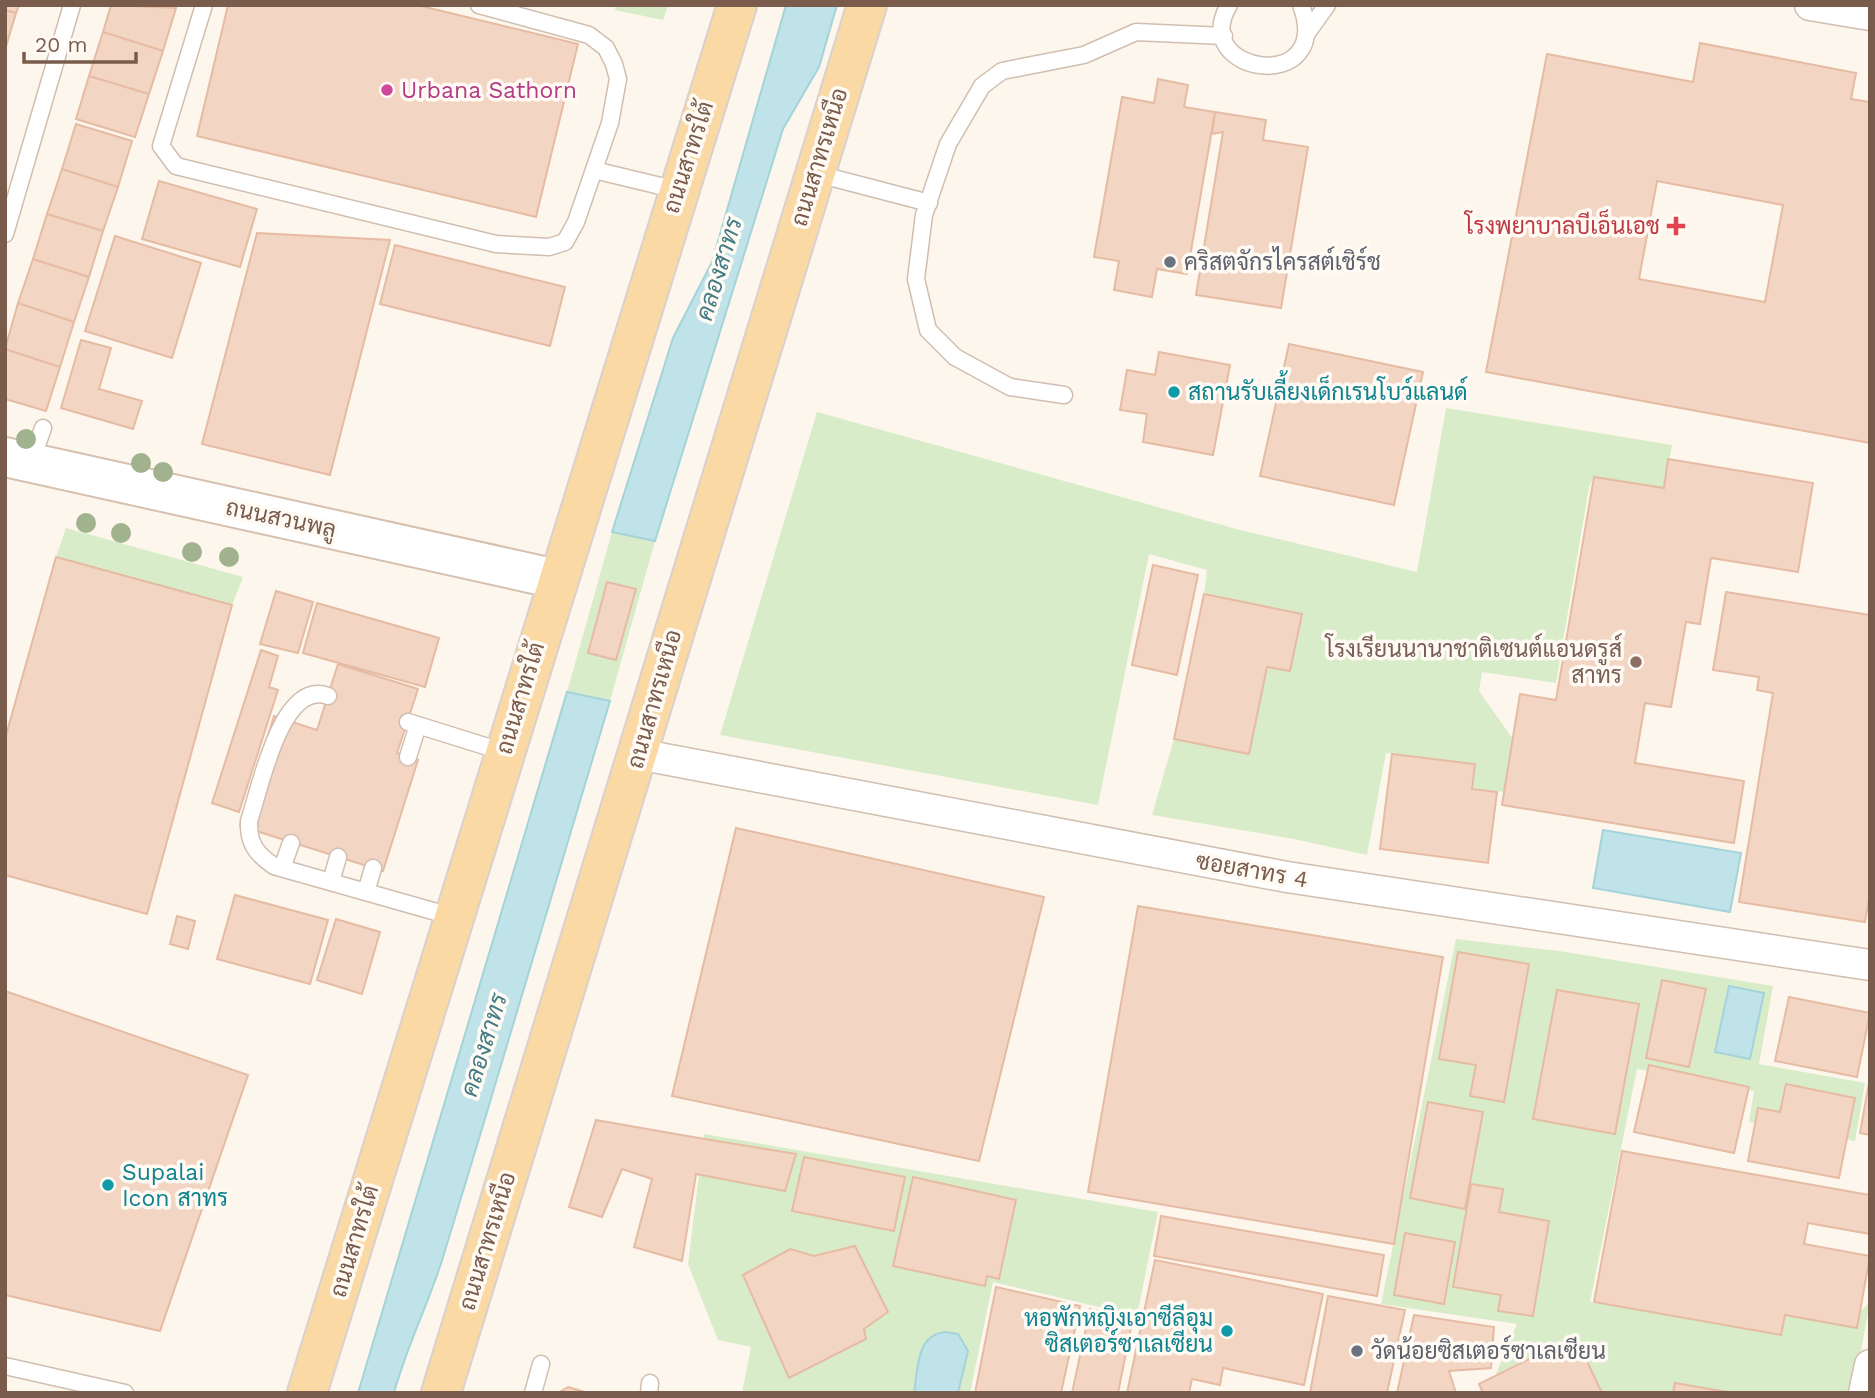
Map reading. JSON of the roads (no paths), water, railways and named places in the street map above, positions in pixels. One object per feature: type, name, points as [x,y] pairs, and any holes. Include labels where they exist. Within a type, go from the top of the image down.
[{"type":"main road","name":"ถนนสาทรใต้","points":[[307,1393],[677,190],[737,5]]},
{"type":"main road","name":"ถนนสาทรเหนือ","points":[[441,1393],[867,5]]},
{"type":"main road","name":"ถนนสวนพลู","points":[[18,460],[557,579]]},
{"type":"street","points":[[1810,5],[1853,11]]},
{"type":"street","name":"ซอยสาทร 4","points":[[638,754],[1287,877],[1870,965]]},
{"type":"street","points":[[1864,1393],[1870,1365]]},
{"type":"lane","points":[[5,234],[72,5]]},
{"type":"lane","points":[[204,5],[161,146],[176,166],[496,244],[549,247],[565,242],[576,222],[610,123],[618,79],[606,48],[589,35],[479,5]]},
{"type":"lane","points":[[1229,5],[1223,23],[1224,36],[1230,49],[1240,60],[1266,68],[1293,58],[1327,5]]},
{"type":"lane","points":[[1301,5],[1307,33]]},
{"type":"lane","points":[[1064,395],[1010,387],[955,357],[928,330],[916,279],[924,215],[948,144],[982,86],[1002,71],[1084,55],[1136,32],[1224,36]]},
{"type":"lane","points":[[594,170],[677,190]]},
{"type":"lane","points":[[814,173],[929,203]]},
{"type":"lane","points":[[18,460],[43,428]]},
{"type":"lane","points":[[328,696],[321,694],[301,698],[283,719],[249,821],[249,837],[258,855],[282,868],[454,917]]},
{"type":"lane","points":[[408,757],[413,723],[504,752]]},
{"type":"lane","points":[[282,868],[291,843]]},
{"type":"lane","points":[[331,882],[338,857]]},
{"type":"lane","points":[[366,892],[373,867]]},
{"type":"lane","points":[[533,1393],[541,1364]]},
{"type":"lane","points":[[5,1366],[125,1393]]},
{"type":"water","name":"คลองสาทร","points":[[786,5],[837,5],[819,67],[783,129],[655,541],[612,532],[673,338],[712,262]]},
{"type":"water","name":"คลองสาทร","points":[[567,692],[610,701],[432,1289],[394,1393],[358,1393]]},
{"type":"water","points":[[1603,830],[1741,853],[1730,912],[1593,888]]},
{"type":"water","points":[[1729,986],[1764,993],[1750,1059],[1715,1052]]},
{"type":"water","points":[[945,1332],[958,1334],[968,1351],[958,1393],[914,1393],[918,1364],[924,1346],[928,1339]]},
{"type":"place","name":"Urbana Sathorn","points":[[387,90]]},
{"type":"place","name":"โรงพยาบาลบีเอ็นเอช","points":[[1676,226]]},
{"type":"place","name":"คริสตจักรไครสต์เชิร์ช","points":[[1170,262]]},
{"type":"place","name":"สถานรับเลี้ยงเด็กเรนโบว์แลนด์","points":[[1174,392]]},
{"type":"place","name":"โรงเรียนนานาชาติเซนต์แอนดรูส์ สาทร","points":[[1636,662]]},
{"type":"place","name":"Supalai Icon สาทร","points":[[108,1185]]},
{"type":"place","name":"หอพักหญิงเอาซีลีอุม ซิสเตอร์ซาเลเซียน","points":[[1227,1331]]},
{"type":"place","name":"วัดน้อยซิสเตอร์ซาเลเซียน","points":[[1357,1351]]}]
